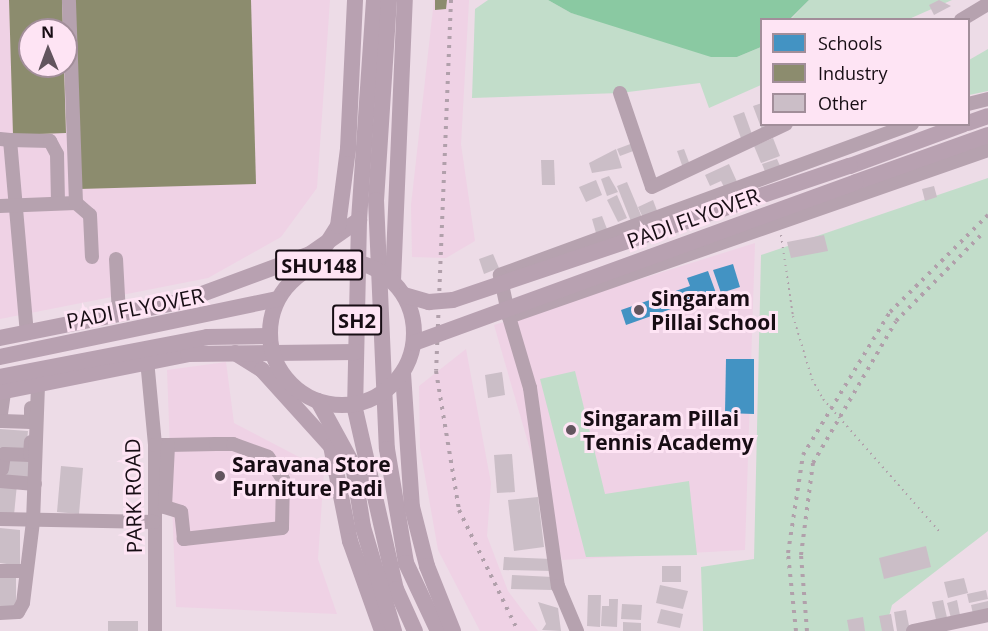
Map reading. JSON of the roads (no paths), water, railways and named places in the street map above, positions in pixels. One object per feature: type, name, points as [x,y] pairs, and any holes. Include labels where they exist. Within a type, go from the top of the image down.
[{"type":"main road","points":[[312,267],[338,226],[348,148],[354,0]]},
{"type":"main road","name":"SH2","points":[[374,0],[359,220],[355,409],[396,589],[415,631]]},
{"type":"main road","name":"SH2","points":[[389,0],[376,200],[387,449],[406,562],[438,631]]},
{"type":"main road","points":[[393,281],[405,0]]},
{"type":"main road","points":[[970,123],[988,116]]},
{"type":"main road","name":"PADI FLYOVER","points":[[404,295],[429,302],[453,300],[958,126]]},
{"type":"main road","name":"PADI FLYOVER","points":[[414,343],[988,135]]},
{"type":"main road","points":[[0,338],[183,301],[310,254],[359,220]]},
{"type":"main road","name":"SHU148","points":[[269,336],[277,299],[312,267],[354,262],[393,281],[404,295],[413,318],[414,343],[403,373]]},
{"type":"main road","name":"PADI FLYOVER","points":[[0,357],[277,299]]},
{"type":"main road","points":[[183,301],[188,354]]},
{"type":"main road","points":[[269,336],[283,376],[318,401],[353,465],[366,537],[394,631]]},
{"type":"main road","name":"PADI FLYOVER","points":[[1,386],[207,337],[269,336]]},
{"type":"main road","points":[[1,386],[35,386],[147,360],[188,354],[356,352]]},
{"type":"main road","points":[[235,353],[262,370],[317,425],[331,446],[350,541],[382,631]]},
{"type":"main road","points":[[318,401],[365,402],[403,373]]},
{"type":"main road","points":[[403,373],[412,507],[427,567],[453,631]]},
{"type":"main road","points":[[340,495],[375,490]]},
{"type":"street","points":[[69,0],[76,203]]},
{"type":"street","points":[[964,18],[988,4]]},
{"type":"street","points":[[620,93],[652,188],[782,126]]},
{"type":"street","points":[[970,104],[988,99]]},
{"type":"street","points":[[577,631],[558,586],[530,388],[509,317],[500,275],[907,126]]},
{"type":"street","points":[[27,333],[16,206],[5,139],[50,141],[57,154],[58,203]]},
{"type":"street","points":[[509,317],[988,150]]},
{"type":"street","points":[[0,206],[76,203],[90,215],[92,257]]},
{"type":"street","points":[[116,259],[119,314]]},
{"type":"street","name":"PARK ROAD","points":[[147,360],[162,445],[154,522],[155,631]]},
{"type":"street","points":[[1,386],[1,421],[31,422]]},
{"type":"street","points":[[35,386],[31,422],[31,454],[4,454],[1,475],[35,484]]},
{"type":"street","points":[[0,613],[22,608],[33,522],[35,386]]},
{"type":"street","points":[[233,444],[267,457],[283,479],[282,528],[184,539],[181,512],[165,507],[162,445],[233,444]]},
{"type":"street","points":[[0,519],[33,522],[154,522]]},
{"type":"street","points":[[0,571],[26,572]]},
{"type":"street","points":[[913,631],[988,615]]},
{"type":"railway","points":[[451,0],[436,371],[459,510],[518,631]]},
{"type":"railway","points":[[796,631],[788,553],[803,455],[890,312],[988,215]]},
{"type":"railway","points":[[807,631],[801,555],[813,463],[896,321],[980,236]]},
{"type":"place","name":"Singaram Pillai School","points":[[639,310]]},
{"type":"place","name":"Singaram Pillai Tennis Academy","points":[[571,430]]},
{"type":"place","name":"Saravana Store Furniture Padi","points":[[220,476]]}]
